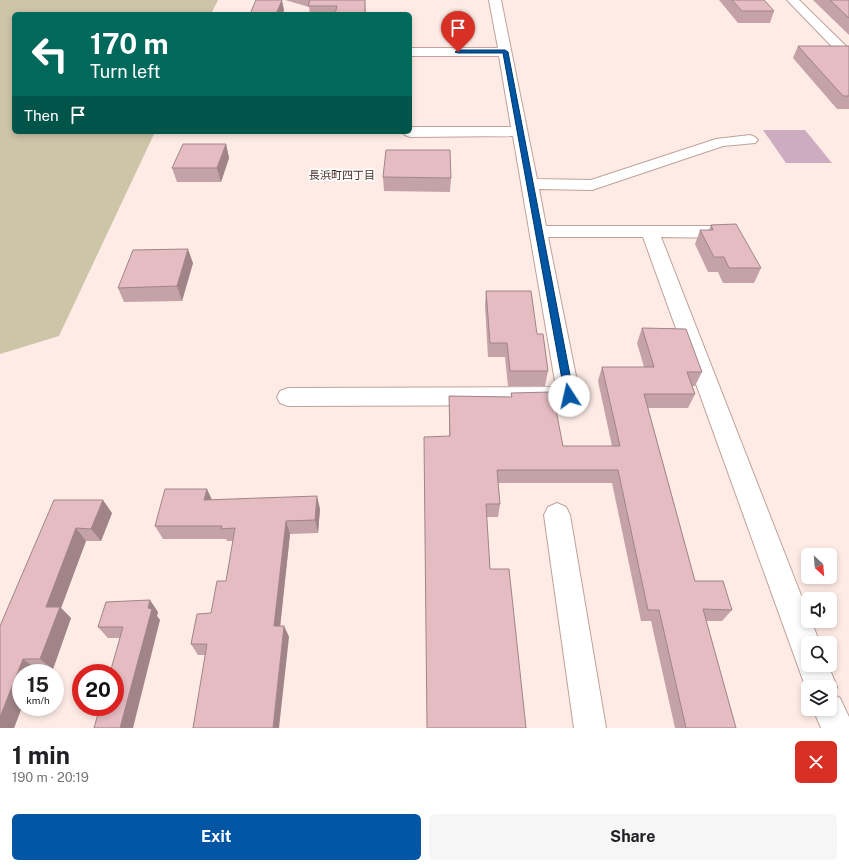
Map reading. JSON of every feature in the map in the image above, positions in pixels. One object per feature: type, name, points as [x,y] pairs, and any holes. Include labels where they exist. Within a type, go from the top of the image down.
[{"type":"lane","points":[[288,396],[569,396],[495,0]]},
{"type":"lane","points":[[793,0],[849,56]]},
{"type":"lane","points":[[412,52],[505,52]]},
{"type":"lane","points":[[412,132],[520,131]]},
{"type":"lane","points":[[530,184],[592,185],[721,142],[750,140]]},
{"type":"lane","points":[[539,231],[727,232]]},
{"type":"lane","points":[[650,231],[802,636]]},
{"type":"lane","points":[[557,515],[590,728]]},
{"type":"lane","points":[[833,716],[837,728]]},
{"type":"shaded area","points":[[0,0],[218,0],[212,12],[12,12],[12,134],[154,134],[59,336],[0,354]]},
{"type":"shaded area","points":[[763,130],[805,130],[832,163],[786,163]]},
{"type":"building","points":[[256,0],[282,0],[277,12],[251,12]]},
{"type":"building","points":[[310,0],[365,0],[365,12],[336,12],[337,6],[308,6]]},
{"type":"building","points":[[732,0],[764,0],[774,11],[742,11]]},
{"type":"building","points":[[830,0],[849,0],[849,18]]},
{"type":"building","points":[[798,46],[849,46],[849,96],[843,96]]},
{"type":"building","points":[[183,144],[226,144],[217,168],[172,168]]},
{"type":"building","points":[[386,150],[450,150],[451,178],[383,177]]},
{"type":"building","points":[[736,224],[761,268],[729,268],[724,257],[714,257],[700,230],[713,230],[711,225]]},
{"type":"building","points":[[188,249],[177,286],[118,288],[133,250]]},
{"type":"building","points":[[486,291],[531,291],[537,334],[543,334],[548,371],[510,371],[507,343],[490,343]]},
{"type":"building","points":[[642,328],[686,329],[702,372],[687,372],[695,394],[644,394],[695,581],[723,581],[732,610],[703,609],[736,728],[686,728],[659,610],[648,610],[618,470],[497,470],[500,504],[486,504],[490,569],[509,569],[526,728],[427,728],[424,437],[450,436],[449,396],[512,397],[511,393],[551,392],[563,446],[620,446],[602,367],[654,367]]},
{"type":"building","points":[[165,489],[207,489],[204,500],[317,496],[315,520],[286,521],[274,626],[284,626],[273,728],[193,728],[207,644],[191,644],[197,614],[211,613],[217,581],[226,581],[235,528],[221,529],[222,526],[155,526]]},
{"type":"building","points":[[54,500],[103,500],[91,529],[76,528],[46,607],[60,607],[40,659],[23,659],[21,664],[12,664],[12,687],[0,717],[0,626]]},
{"type":"building","points":[[150,600],[148,608],[152,609],[124,713],[124,664],[113,664],[123,627],[98,627],[106,602]]},
{"type":"building","points":[[97,716],[123,716],[120,728],[94,728]]},
{"type":"district","name":"長浜町四丁目","points":[[342,175]]},
{"type":"route","points":[[458,52],[505,52],[569,396]]}]
